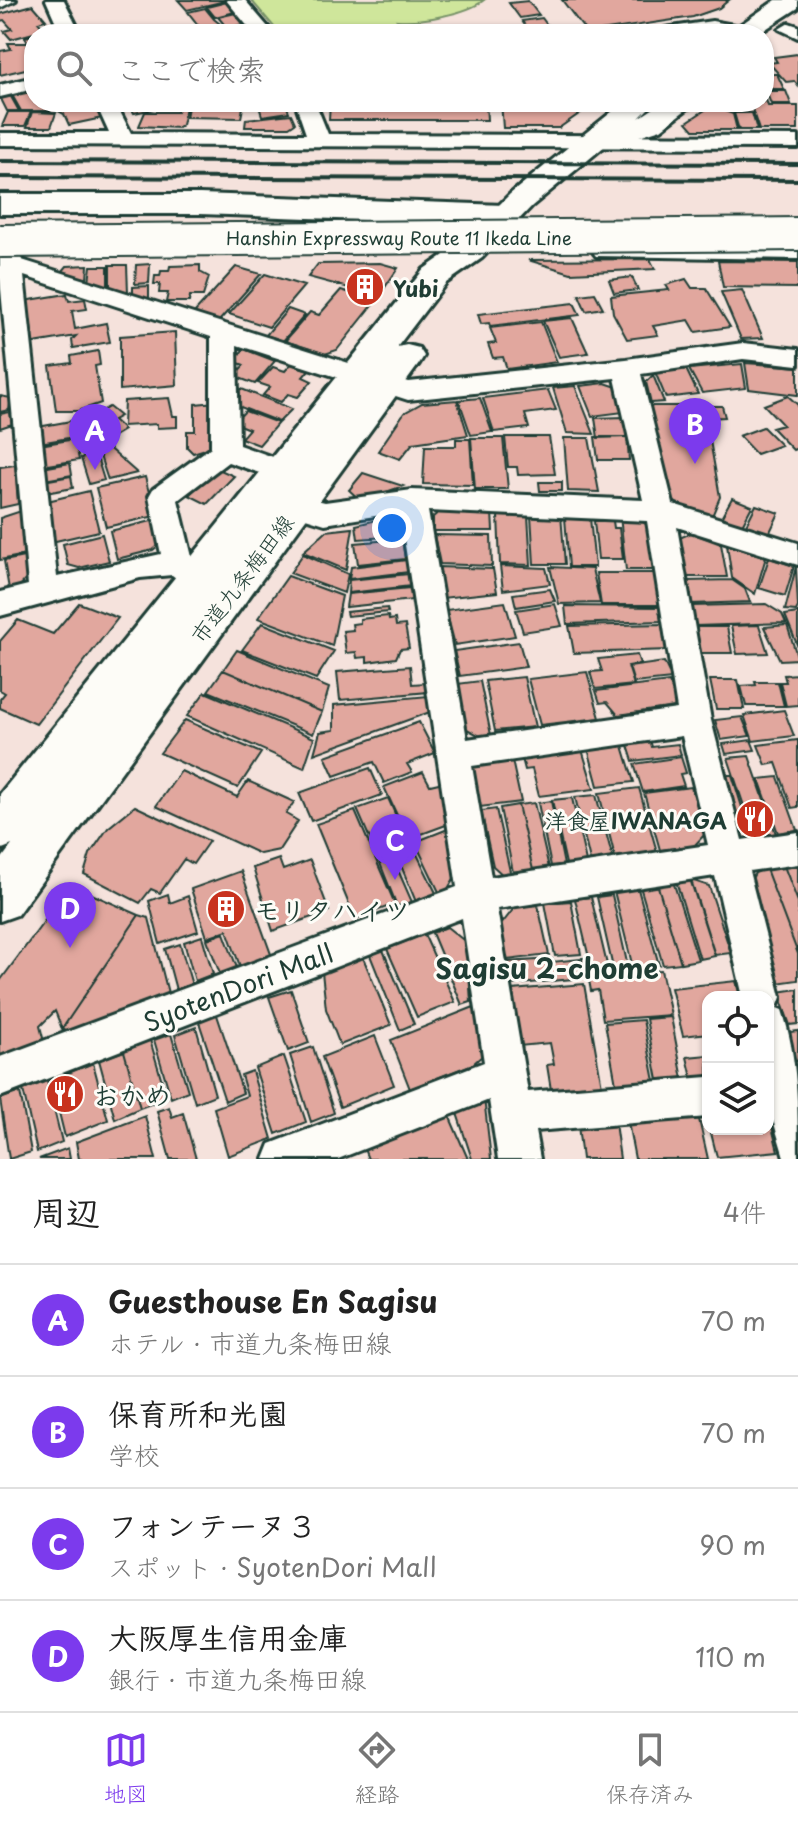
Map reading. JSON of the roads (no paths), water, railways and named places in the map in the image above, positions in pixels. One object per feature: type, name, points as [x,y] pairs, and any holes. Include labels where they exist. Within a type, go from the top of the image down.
[{"type":"highway","points":[[0,204],[200,204],[504,215]]},
{"type":"highway","points":[[200,204],[296,225],[323,254]]},
{"type":"highway","name":"Hanshin Expressway Route 11 Ikeda Line","points":[[0,221],[798,215]]},
{"type":"highway","name":"Hanshin Expressway Route 11 Ikeda Line","points":[[4,256],[798,234]]},
{"type":"main road","points":[[764,24],[793,0]]},
{"type":"main road","points":[[774,32],[795,28]]},
{"type":"main road","name":"市道九条梅田線","points":[[0,899],[288,488],[371,380],[460,285],[471,251],[504,215],[630,112]]},
{"type":"main road","name":"市道九条梅田線","points":[[598,141],[651,123],[667,112]]},
{"type":"main road","name":"市道九条梅田線","points":[[0,829],[188,571],[288,488]]},
{"type":"street","points":[[0,2],[7,0]]},
{"type":"street","points":[[55,0],[66,24]]},
{"type":"street","points":[[235,0],[256,24]]},
{"type":"street","points":[[0,91],[24,85]]},
{"type":"street","points":[[110,112],[123,139]]},
{"type":"street","points":[[309,112],[320,141]]},
{"type":"street","points":[[0,139],[798,142]]},
{"type":"street","points":[[4,256],[471,251],[798,252]]},
{"type":"street","points":[[4,256],[224,333],[408,391],[626,368],[743,351],[798,357]]},
{"type":"street","points":[[4,256],[11,391],[44,592]]},
{"type":"street","points":[[224,333],[225,451]]},
{"type":"street","points":[[626,368],[660,511],[695,720],[760,991]]},
{"type":"street","points":[[225,451],[325,513],[412,500],[660,511],[798,554]]},
{"type":"street","points":[[0,604],[140,567],[188,571],[163,496],[225,451]]},
{"type":"street","points":[[412,500],[519,1159]]},
{"type":"street","points":[[452,755],[695,720]]},
{"type":"street","name":"SyotenDori Mall","points":[[0,1077],[476,896],[798,848]]},
{"type":"street","points":[[774,1049],[798,1143]]},
{"type":"street","points":[[285,1159],[508,1093],[702,1097]]},
{"type":"railway","points":[[0,161],[798,164]]},
{"type":"railway","points":[[0,177],[798,180]]},
{"type":"place","name":"Yubi","points":[[365,287]]},
{"type":"place","name":"保育所和光園","points":[[695,464]]},
{"type":"place","name":"Guesthouse En Sagisu","points":[[95,470]]},
{"type":"place","name":"洋食屋IWANAGA","points":[[755,819]]},
{"type":"place","name":"フォンテーヌ３","points":[[395,880]]},
{"type":"place","name":"モリタハイツ","points":[[226,909]]},
{"type":"place","name":"大阪厚生信用金庫","points":[[70,948]]},
{"type":"place","name":"おかめ","points":[[65,1094]]},
{"type":"district","name":"Sagisu 2-chome","points":[[547,967]]}]
